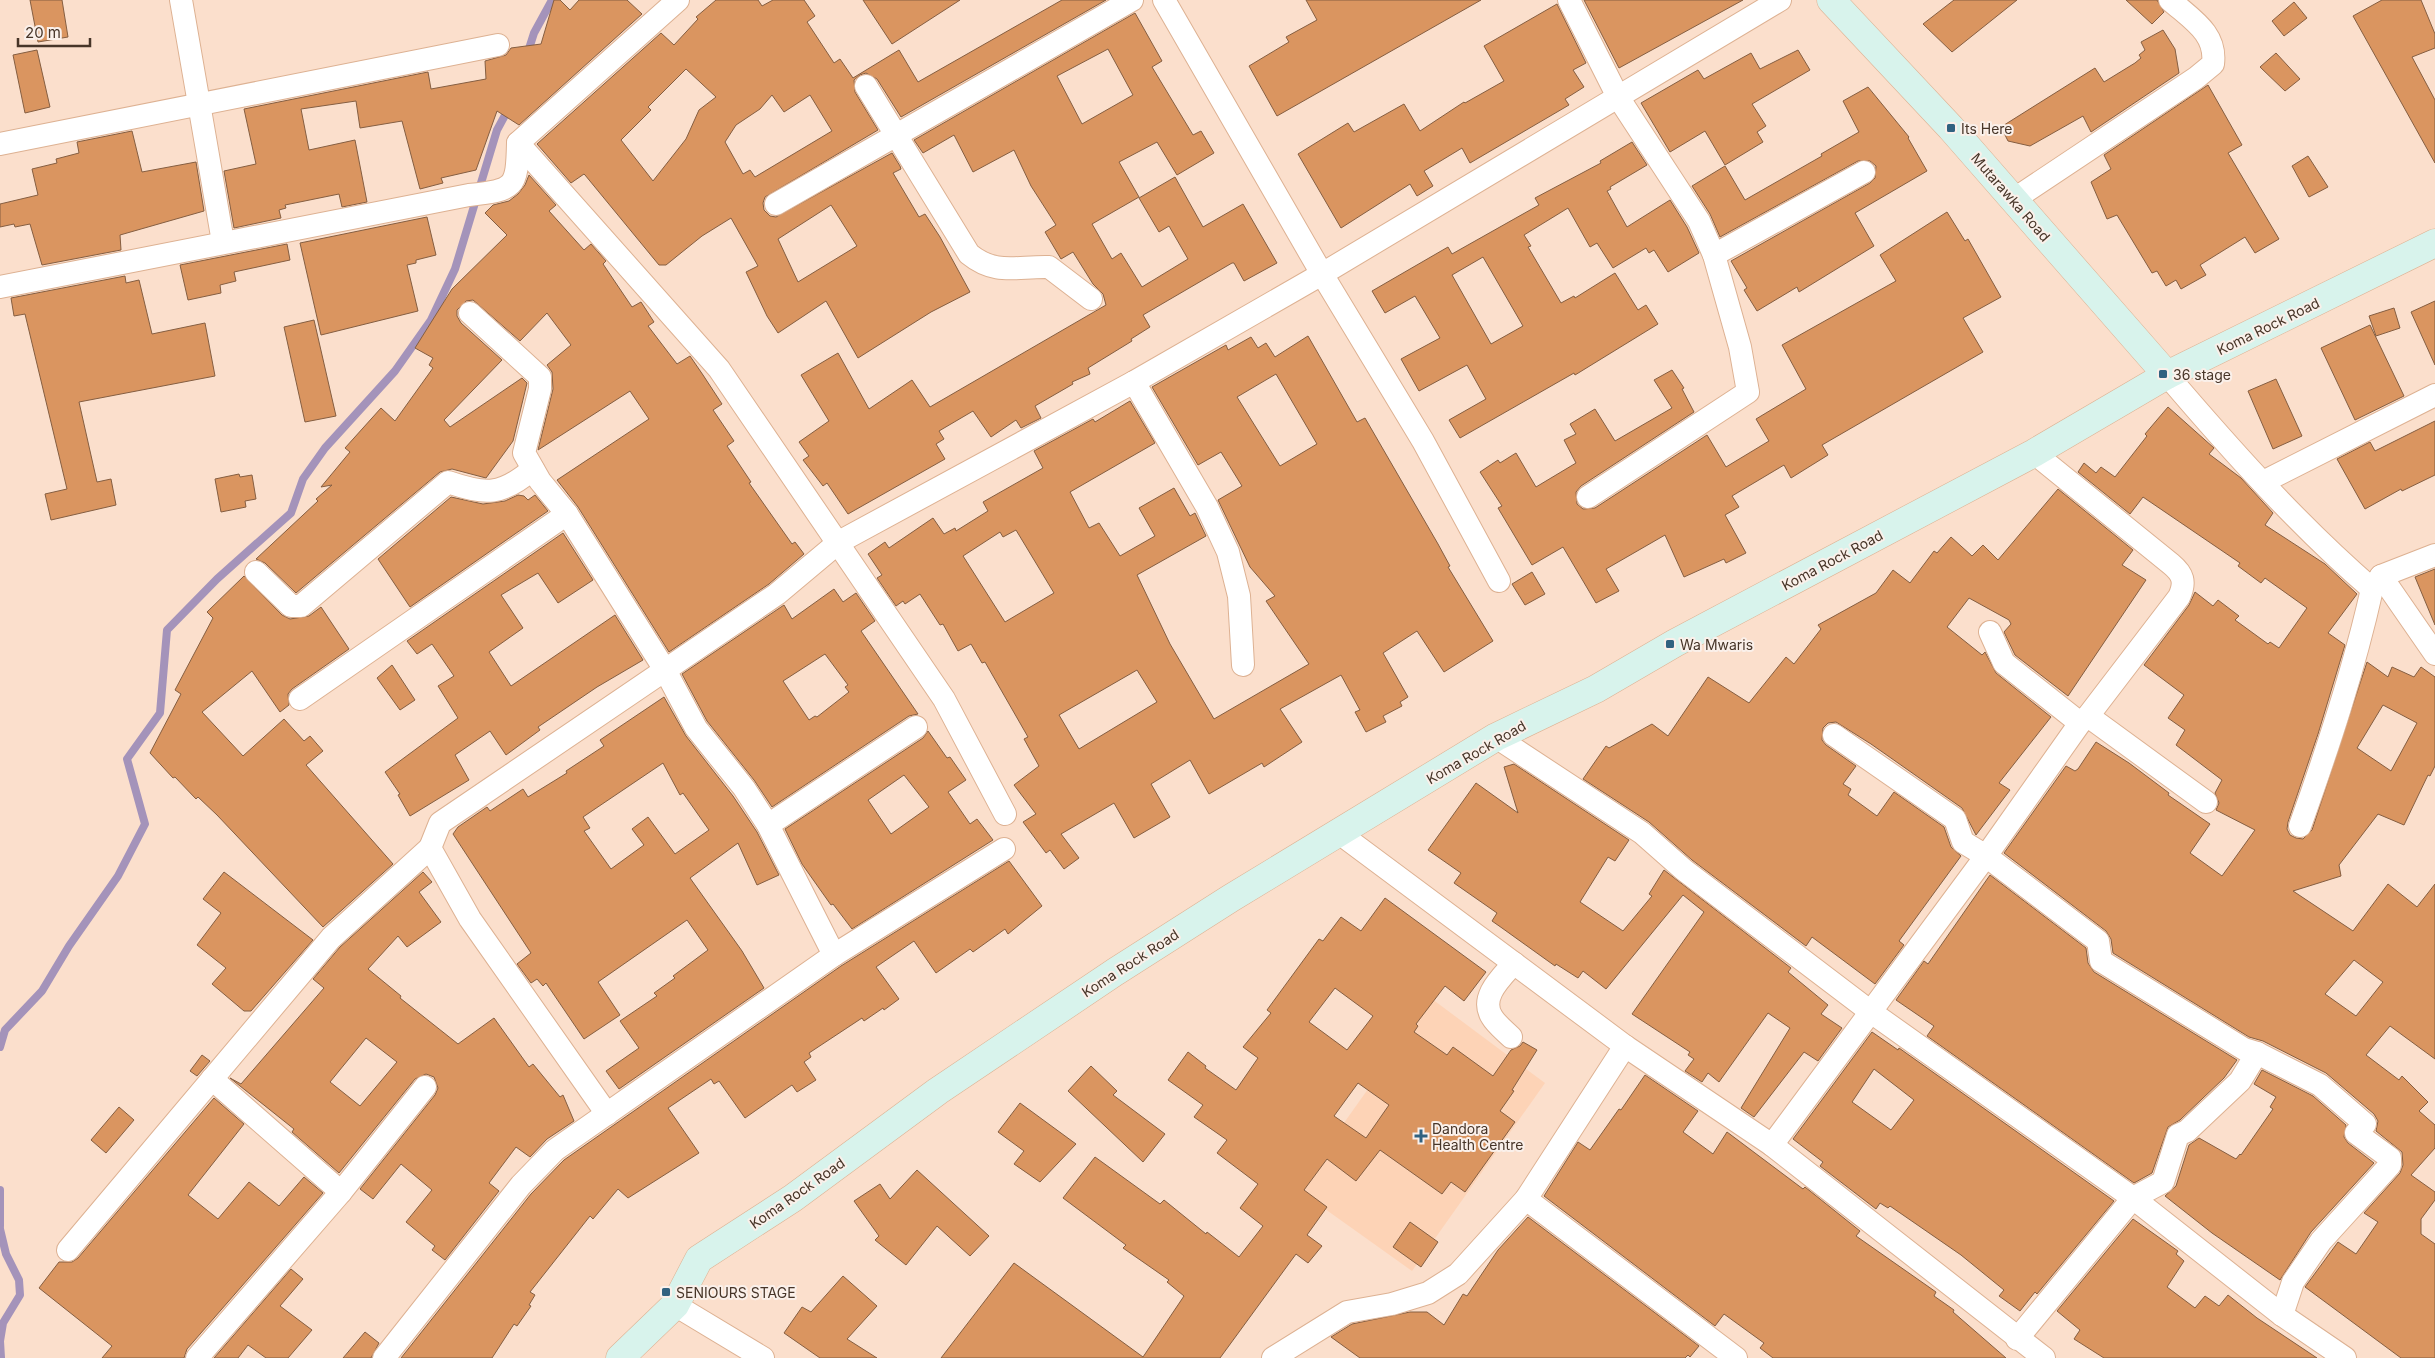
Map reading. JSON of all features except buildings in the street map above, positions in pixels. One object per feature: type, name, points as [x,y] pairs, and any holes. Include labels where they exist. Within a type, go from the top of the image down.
[{"type":"main road","name":"Mutarawka Road","points":[[1831,0],[1951,128],[2168,375]]},
{"type":"main road","name":"Koma Rock Road","points":[[620,1358],[675,1305],[698,1259],[793,1198],[938,1091],[1107,978],[1232,898],[1496,737],[1596,689],[1675,643],[2034,453],[2168,375],[2435,243]]},
{"type":"street","points":[[181,0],[223,242]]},
{"type":"street","points":[[0,287],[65,276],[223,242],[469,194],[499,192],[509,186],[517,174],[518,143],[678,0]]},
{"type":"street","points":[[776,204],[1132,0]]},
{"type":"street","points":[[1164,0],[1322,274],[1423,441],[1499,581]]},
{"type":"street","points":[[1569,0],[1618,97],[1700,221],[1714,255],[1740,348],[1748,392],[1588,497]]},
{"type":"street","points":[[68,1250],[331,938],[430,848],[440,823],[777,594],[839,542],[1134,382],[1322,274],[1780,0]]},
{"type":"street","points":[[2013,200],[2196,78],[2213,64],[2214,52],[2205,32],[2170,0]]},
{"type":"street","points":[[0,144],[200,102],[498,45]]},
{"type":"street","points":[[866,86],[969,254],[981,263],[1008,270],[1049,267],[1091,299]]},
{"type":"street","points":[[518,143],[719,370],[839,542],[944,699],[1005,814]]},
{"type":"street","points":[[1714,255],[1864,172]]},
{"type":"street","points":[[470,314],[540,377],[540,389],[524,454],[566,514],[665,670],[696,728],[744,788],[768,825],[834,955]]},
{"type":"street","points":[[2168,375],[2222,439],[2263,482],[2376,583],[2435,654]]},
{"type":"street","points":[[1134,382],[1207,507],[1228,552],[1239,596],[1243,665]]},
{"type":"street","points":[[2263,482],[2435,395]]},
{"type":"street","points":[[1772,1145],[1986,856],[2084,719],[2180,597],[2184,586],[2183,578],[2171,564],[2034,453]]},
{"type":"street","points":[[256,572],[290,606],[301,606],[448,482],[476,491],[490,491],[505,488],[517,482],[533,469]]},
{"type":"street","points":[[300,699],[566,514]]},
{"type":"street","points":[[2300,826],[2358,650],[2376,583],[2435,555]]},
{"type":"street","points":[[1990,632],[2004,663],[2206,802]]},
{"type":"street","points":[[768,825],[916,727]]},
{"type":"street","points":[[1834,735],[1955,819],[1963,842],[1986,856],[2098,941],[2101,961],[2215,1033],[2320,1085],[2365,1124],[2356,1133],[2390,1158],[2390,1165],[2321,1241],[2293,1282],[2282,1315]]},
{"type":"street","points":[[1496,737],[1642,833],[1684,870],[1871,1012],[2133,1198],[2282,1315],[2345,1358]]},
{"type":"street","points":[[1339,834],[1626,1046],[1772,1145],[2042,1358]]},
{"type":"street","points":[[430,848],[470,919],[607,1114]]},
{"type":"street","points":[[384,1358],[521,1185],[554,1150],[834,955],[1004,849]]},
{"type":"street","points":[[1512,1037],[1491,1016],[1488,1002],[1492,988],[1514,963]]},
{"type":"street","points":[[1273,1358],[1347,1312],[1392,1304],[1428,1293],[1458,1274],[1526,1199],[1626,1046]]},
{"type":"street","points":[[2017,1339],[2133,1198],[2163,1182],[2178,1134],[2187,1130],[2240,1081],[2257,1053]]},
{"type":"street","points":[[212,1078],[341,1192]]},
{"type":"street","points":[[197,1358],[341,1192],[425,1087]]},
{"type":"street","points":[[1526,1199],[1736,1358]]},
{"type":"street","points":[[675,1305],[762,1358]]},
{"type":"shaded area","name":"Dandora Health Centre","points":[[1432,999],[1545,1083],[1412,1271],[1297,1189]]},
{"type":"waterway","points":[[527,55],[534,33],[552,0]]},
{"type":"waterway","points":[[0,1047],[5,1030],[42,991],[69,946],[118,876],[145,824],[127,759],[160,713],[167,630],[217,579],[291,513],[303,479],[325,448],[395,371],[431,320],[455,269],[497,130],[509,108]]},
{"type":"waterway","points":[[0,1190],[0,1226]]},
{"type":"waterway","points":[[0,1229],[6,1254],[19,1280],[20,1295],[3,1323],[0,1341],[1,1358]]},
{"type":"place","name":"Its Here","points":[[1951,128]]},
{"type":"place","name":"36 stage","points":[[2163,374]]},
{"type":"place","name":"Wa Mwaris","points":[[1670,644]]},
{"type":"place","name":"Dandora Health Centre","points":[[1421,1136]]},
{"type":"place","name":"SENIOURS STAGE","points":[[666,1292]]}]
